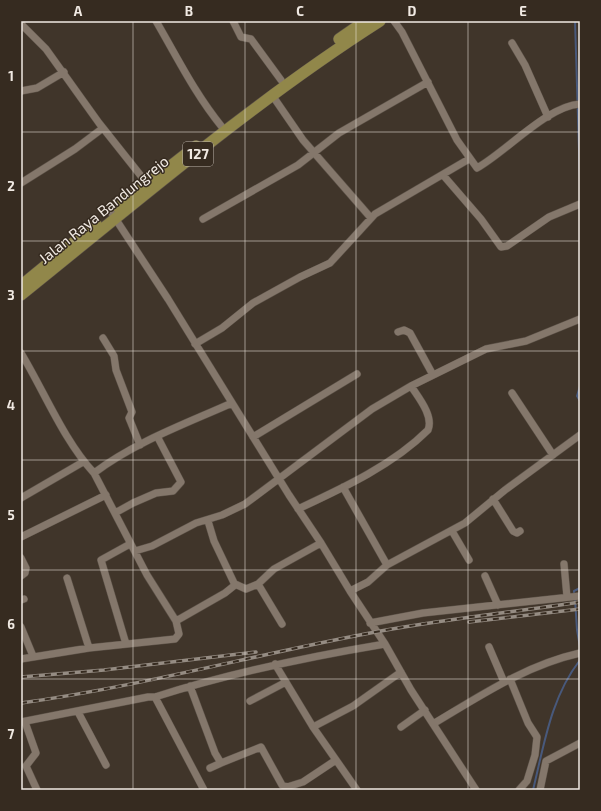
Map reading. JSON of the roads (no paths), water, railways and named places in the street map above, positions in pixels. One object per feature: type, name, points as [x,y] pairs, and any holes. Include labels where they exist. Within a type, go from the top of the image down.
[{"type":"main road","name":"Jalan Raya Bandungrejo","points":[[149,186],[272,95],[365,21]]},
{"type":"main road","name":"Jalan Raya Bandungrejo","points":[[21,295],[149,186],[281,80],[380,21]]},
{"type":"main road","name":"Jalan Raya Bandungrejo","points":[[21,286],[114,215]]},
{"type":"street","points":[[156,21],[190,83],[205,106],[222,127]]},
{"type":"street","points":[[233,21],[241,37],[251,39],[281,80]]},
{"type":"street","points":[[394,21],[402,32],[469,159],[477,168],[525,131],[565,107],[580,104]]},
{"type":"street","points":[[21,24],[46,49],[103,128],[149,186]]},
{"type":"street","points":[[512,43],[548,117]]},
{"type":"street","points":[[21,91],[36,88],[64,72]]},
{"type":"street","points":[[202,219],[298,165],[339,133],[428,82]]},
{"type":"street","points":[[272,95],[314,152],[371,218]]},
{"type":"street","points":[[21,183],[75,149],[103,128]]},
{"type":"street","points":[[195,344],[222,328],[253,303],[300,277],[330,263],[371,218],[383,208],[469,159]]},
{"type":"street","points":[[443,175],[481,219],[501,247],[507,246],[549,217],[578,204]]},
{"type":"street","points":[[114,215],[168,299],[278,478],[321,543],[370,623],[385,644],[433,724],[476,790]]},
{"type":"street","points":[[135,551],[152,546],[196,523],[208,521],[245,504],[372,409],[411,386],[486,349],[526,341],[580,319]]},
{"type":"street","points":[[398,332],[404,330],[410,332],[433,375]]},
{"type":"street","points":[[103,338],[116,361],[120,381],[132,412],[129,418],[140,445]]},
{"type":"street","points":[[21,353],[83,462],[94,473],[130,544],[176,621],[179,634],[176,638],[89,648],[21,659]]},
{"type":"street","points":[[253,437],[358,374]]},
{"type":"street","points":[[298,509],[343,487],[391,460],[428,430],[430,426],[429,417],[411,386]]},
{"type":"street","points":[[512,393],[553,455]]},
{"type":"street","points":[[94,473],[112,460],[157,436],[232,403]]},
{"type":"street","points":[[350,591],[368,582],[387,565],[465,523],[493,500],[580,435]]},
{"type":"street","points":[[115,513],[156,493],[173,491],[181,482],[157,436]]},
{"type":"street","points":[[21,498],[83,462]]},
{"type":"street","points":[[343,487],[387,565]]},
{"type":"street","points":[[21,537],[106,495]]},
{"type":"street","points":[[493,500],[513,531],[517,533],[520,530]]},
{"type":"street","points":[[208,521],[214,541],[235,584],[246,589],[258,584],[274,568],[321,543]]},
{"type":"street","points":[[452,531],[469,560]]},
{"type":"street","points":[[126,644],[101,560],[130,544]]},
{"type":"street","points":[[21,558],[26,568],[26,572],[21,576]]},
{"type":"street","points":[[564,564],[568,597]]},
{"type":"street","points":[[485,576],[498,605]]},
{"type":"street","points":[[67,578],[89,648]]},
{"type":"street","points":[[176,621],[225,592],[235,584]]},
{"type":"street","points":[[258,584],[282,624]]},
{"type":"street","points":[[370,623],[423,613],[580,596]]},
{"type":"street","points":[[21,627],[33,656]]},
{"type":"street","points":[[37,790],[27,770],[28,763],[36,753],[23,722],[154,697],[275,664],[385,644]]},
{"type":"street","points":[[489,647],[537,737],[535,755],[524,790]]},
{"type":"street","points":[[433,724],[507,681],[546,662],[579,653]]},
{"type":"street","points":[[275,664],[354,789]]},
{"type":"street","points":[[314,727],[346,711],[401,672]]},
{"type":"street","points":[[250,702],[286,682]]},
{"type":"street","points":[[190,686],[215,753],[221,762]]},
{"type":"street","points":[[154,697],[204,790]]},
{"type":"street","points":[[401,727],[425,710]]},
{"type":"street","points":[[78,712],[106,765]]},
{"type":"street","points":[[540,790],[546,761],[580,743]]},
{"type":"street","points":[[210,768],[221,762],[261,747],[282,785],[288,787],[303,782],[336,760]]},
{"type":"waterway","points":[[575,21],[580,182]]},
{"type":"waterway","points":[[580,386],[577,396],[580,401]]},
{"type":"waterway","points":[[574,595],[574,591],[580,588]]},
{"type":"waterway","points":[[575,599],[577,630],[580,647]]},
{"type":"waterway","points":[[533,790],[545,739],[555,706],[570,674],[580,660]]},
{"type":"railway","points":[[21,703],[108,689],[392,629],[580,602]]},
{"type":"railway","points":[[469,622],[580,609]]},
{"type":"railway","points":[[21,677],[104,670],[256,652]]}]
